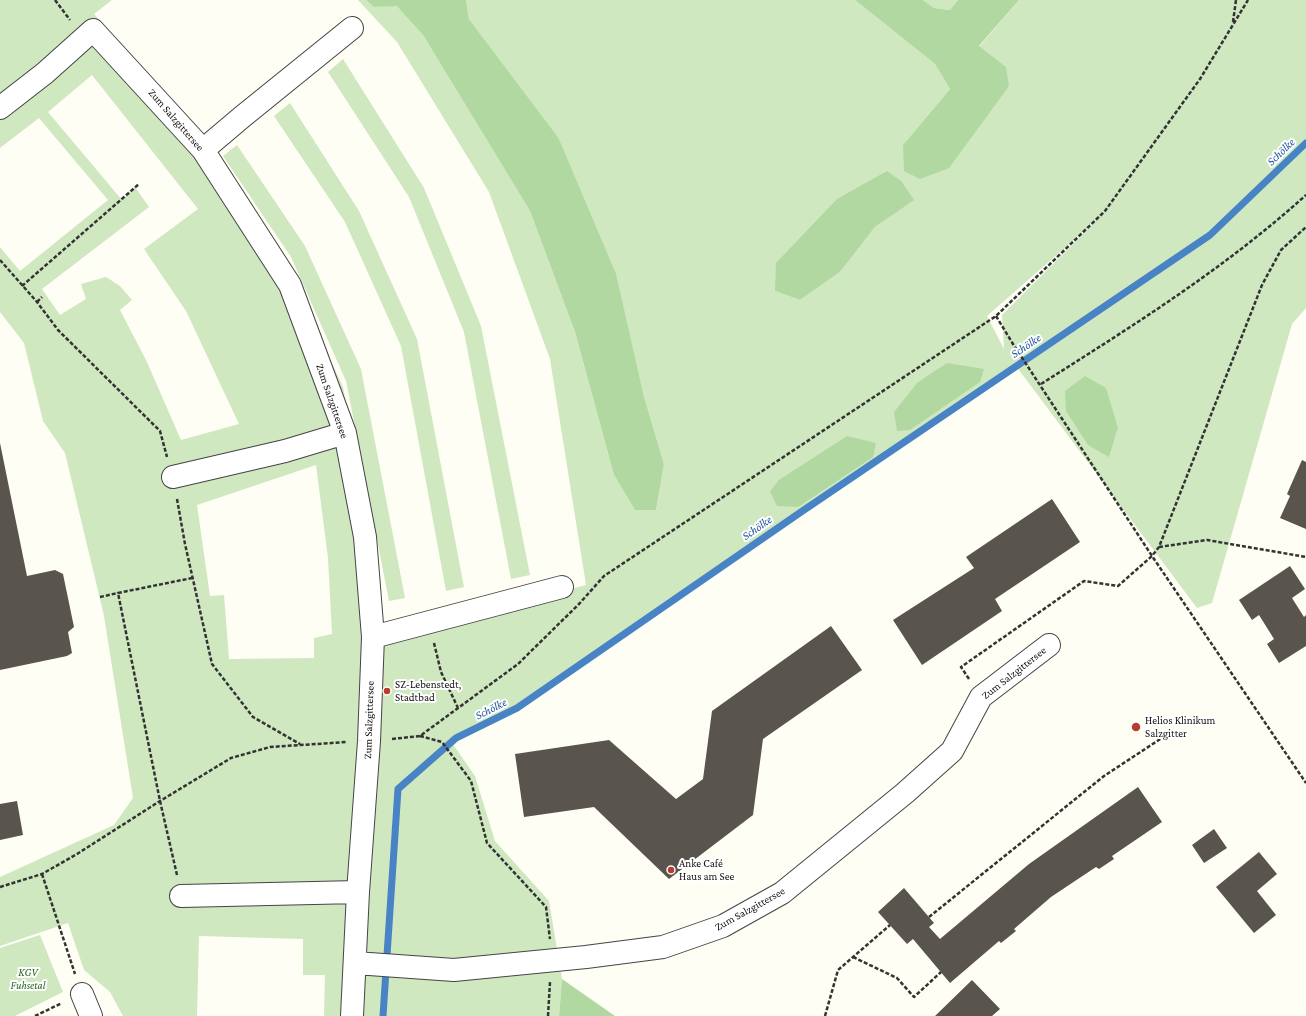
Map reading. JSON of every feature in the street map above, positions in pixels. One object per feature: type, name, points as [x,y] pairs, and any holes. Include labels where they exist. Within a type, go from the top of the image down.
[{"type":"street","points":[[203,150],[352,28]]},
{"type":"street","name":"Zum Salzgittersee","points":[[0,108],[45,73],[94,30],[203,150],[290,285],[344,433],[365,536],[373,637],[369,741],[358,892],[365,964],[352,1016]]},
{"type":"street","points":[[173,477],[285,451],[344,433]]},
{"type":"street","points":[[373,637],[562,587]]},
{"type":"street","name":"Zum Salzgittersee","points":[[365,964],[454,970],[552,960],[663,947],[723,926],[782,893],[905,793],[952,751],[981,697],[1049,645]]},
{"type":"street","points":[[181,896],[358,892]]},
{"type":"street","points":[[82,994],[92,1016]]},
{"type":"path","points":[[1233,25],[1236,0]]},
{"type":"path","points":[[420,736],[518,664],[579,604],[604,576],[996,316],[1105,211],[1200,79],[1248,0]]},
{"type":"path","points":[[22,286],[139,184]]},
{"type":"path","points":[[1041,384],[1206,277],[1273,224],[1306,195]]},
{"type":"path","points":[[981,697],[961,667],[1084,581],[1118,586],[1152,556],[1158,547],[1262,285],[1281,250],[1306,227]]},
{"type":"path","points":[[0,260],[37,302],[58,330],[160,431],[173,477],[192,578],[212,664],[253,717],[301,745]]},
{"type":"path","points":[[37,302],[42,298]]},
{"type":"path","points":[[996,316],[1152,556],[1306,783]]},
{"type":"path","points":[[1158,547],[1207,540],[1306,558]]},
{"type":"path","points":[[100,597],[192,578]]},
{"type":"path","points":[[118,593],[181,896]]},
{"type":"path","points":[[429,622],[441,672],[458,708]]},
{"type":"path","points":[[929,917],[1104,776],[1172,732]]},
{"type":"path","points":[[0,888],[42,874],[77,854],[160,800],[231,758],[270,747],[369,741],[420,736],[442,742],[459,763],[471,781],[487,843],[546,907],[552,960],[548,1016]]},
{"type":"path","points":[[35,1016],[82,994],[42,874]]},
{"type":"path","points":[[825,1016],[838,970],[890,925]]},
{"type":"path","points":[[853,956],[897,978],[914,997],[941,972]]},
{"type":"green space","points":[[0,0],[112,0],[94,14],[198,130],[292,278],[343,387],[379,582],[383,639],[586,585],[550,359],[489,192],[397,42],[358,0],[366,0],[374,7],[397,5],[423,35],[530,211],[575,332],[614,475],[635,510],[656,510],[664,464],[643,393],[558,137],[469,19],[466,0],[855,0],[935,64],[950,89],[903,145],[1006,67],[979,47],[1019,0],[1306,0],[1306,308],[1292,324],[1212,603],[1197,608],[1016,366],[515,705],[450,740],[475,776],[495,841],[549,901],[562,979],[559,1016],[324,1016],[325,975],[303,975],[303,939],[199,936],[197,1016],[123,1016],[110,992],[84,970],[68,923],[0,946],[0,877],[114,825],[133,798],[104,616],[65,453],[43,421],[24,343],[0,312],[0,247],[20,271],[108,200],[39,118],[0,148]],"holes":[[[92,75],[198,209],[144,249],[186,311],[239,424],[181,440],[146,360],[120,310],[132,300],[120,286],[106,277],[81,284],[86,299],[60,315],[42,289],[149,207],[135,187],[122,200],[48,112]],[[913,200],[875,227],[840,272],[800,300],[775,291]],[[1101,216],[1002,315],[1004,349],[987,316]],[[1085,377],[1106,389],[1118,427]],[[316,465],[328,558],[332,634],[314,638],[314,658],[229,659],[224,595],[210,596],[197,505]]]},
{"type":"green space","points":[[366,0],[466,0],[469,19],[558,137],[616,274],[643,393],[664,464],[656,510],[635,510],[614,475],[575,332],[530,211],[423,35],[397,6],[374,7]]},
{"type":"green space","points":[[855,0],[923,0],[934,8],[950,10],[958,0],[1019,0],[979,46],[1006,67],[1009,86],[949,168],[920,179],[904,171],[903,145],[950,89],[935,64]]},
{"type":"green space","points":[[923,0],[958,0],[950,10],[934,8]]},
{"type":"green space","points":[[343,59],[424,188],[481,326],[530,575],[511,579],[464,332],[409,197],[328,72]]},
{"type":"green space","points":[[290,103],[359,211],[417,339],[464,587],[446,591],[401,346],[345,222],[274,116]]},
{"type":"green space","points":[[237,145],[305,246],[361,369],[405,598],[389,601],[346,381],[291,257],[223,156]]},
{"type":"green space","points":[[887,171],[901,181],[914,200],[875,227],[840,272],[800,300],[775,291],[776,263],[837,199]]},
{"type":"green space","points":[[947,363],[984,369],[980,382],[910,430],[897,431],[894,412],[917,383]]},
{"type":"green space","points":[[1085,376],[1106,388],[1118,427],[1109,457],[1088,445],[1066,411],[1065,391]]},
{"type":"green space","points":[[847,436],[876,443],[873,457],[798,507],[777,506],[770,491],[779,480]]},
{"type":"green space","name":"KGV Fuhsetal","points":[[40,935],[63,992],[15,1016],[0,1016],[0,948]]},
{"type":"green space","points":[[562,979],[615,1016],[559,1016]]},
{"type":"building","points":[[0,443],[27,576],[55,570],[63,574],[74,627],[68,632],[72,653],[67,656],[0,670]]},
{"type":"building","points":[[1302,460],[1306,462],[1306,529],[1280,518],[1290,496],[1287,494]]},
{"type":"building","points":[[1052,499],[1080,542],[995,599],[1002,611],[922,665],[893,620],[974,568],[966,557]]},
{"type":"building","points":[[1290,566],[1305,589],[1292,598],[1304,617],[1306,615],[1306,646],[1279,663],[1267,644],[1274,639],[1259,615],[1252,620],[1239,600]]},
{"type":"building","points":[[831,626],[862,670],[763,739],[753,815],[669,879],[594,807],[524,817],[515,754],[609,740],[676,799],[703,779],[712,711]]},
{"type":"building","points":[[1138,787],[1162,822],[1112,856],[1114,859],[1099,869],[1096,867],[1051,897],[1014,929],[1016,931],[1001,943],[999,941],[950,983],[913,939],[907,944],[878,912],[904,888],[934,923],[929,927],[940,939],[1029,864]]},
{"type":"building","points":[[17,801],[23,835],[0,840],[0,804]]},
{"type":"building","points":[[1214,829],[1227,848],[1204,863],[1192,845]]},
{"type":"building","points":[[1259,852],[1277,874],[1257,891],[1276,915],[1254,933],[1216,887]]},
{"type":"building","points":[[972,980],[1000,1009],[992,1016],[935,1016]]},
{"type":"waterway","name":"Schölke","points":[[383,1016],[398,789],[456,738],[517,708],[801,512],[1210,235],[1306,143]]},
{"type":"place","name":"SZ-Lebenstedt, Stadtbad","points":[[387,691]]},
{"type":"place","name":"Helios Klinikum Salzgitter","points":[[1136,727]]},
{"type":"place","name":"Anke Café Haus am See","points":[[671,870]]}]
